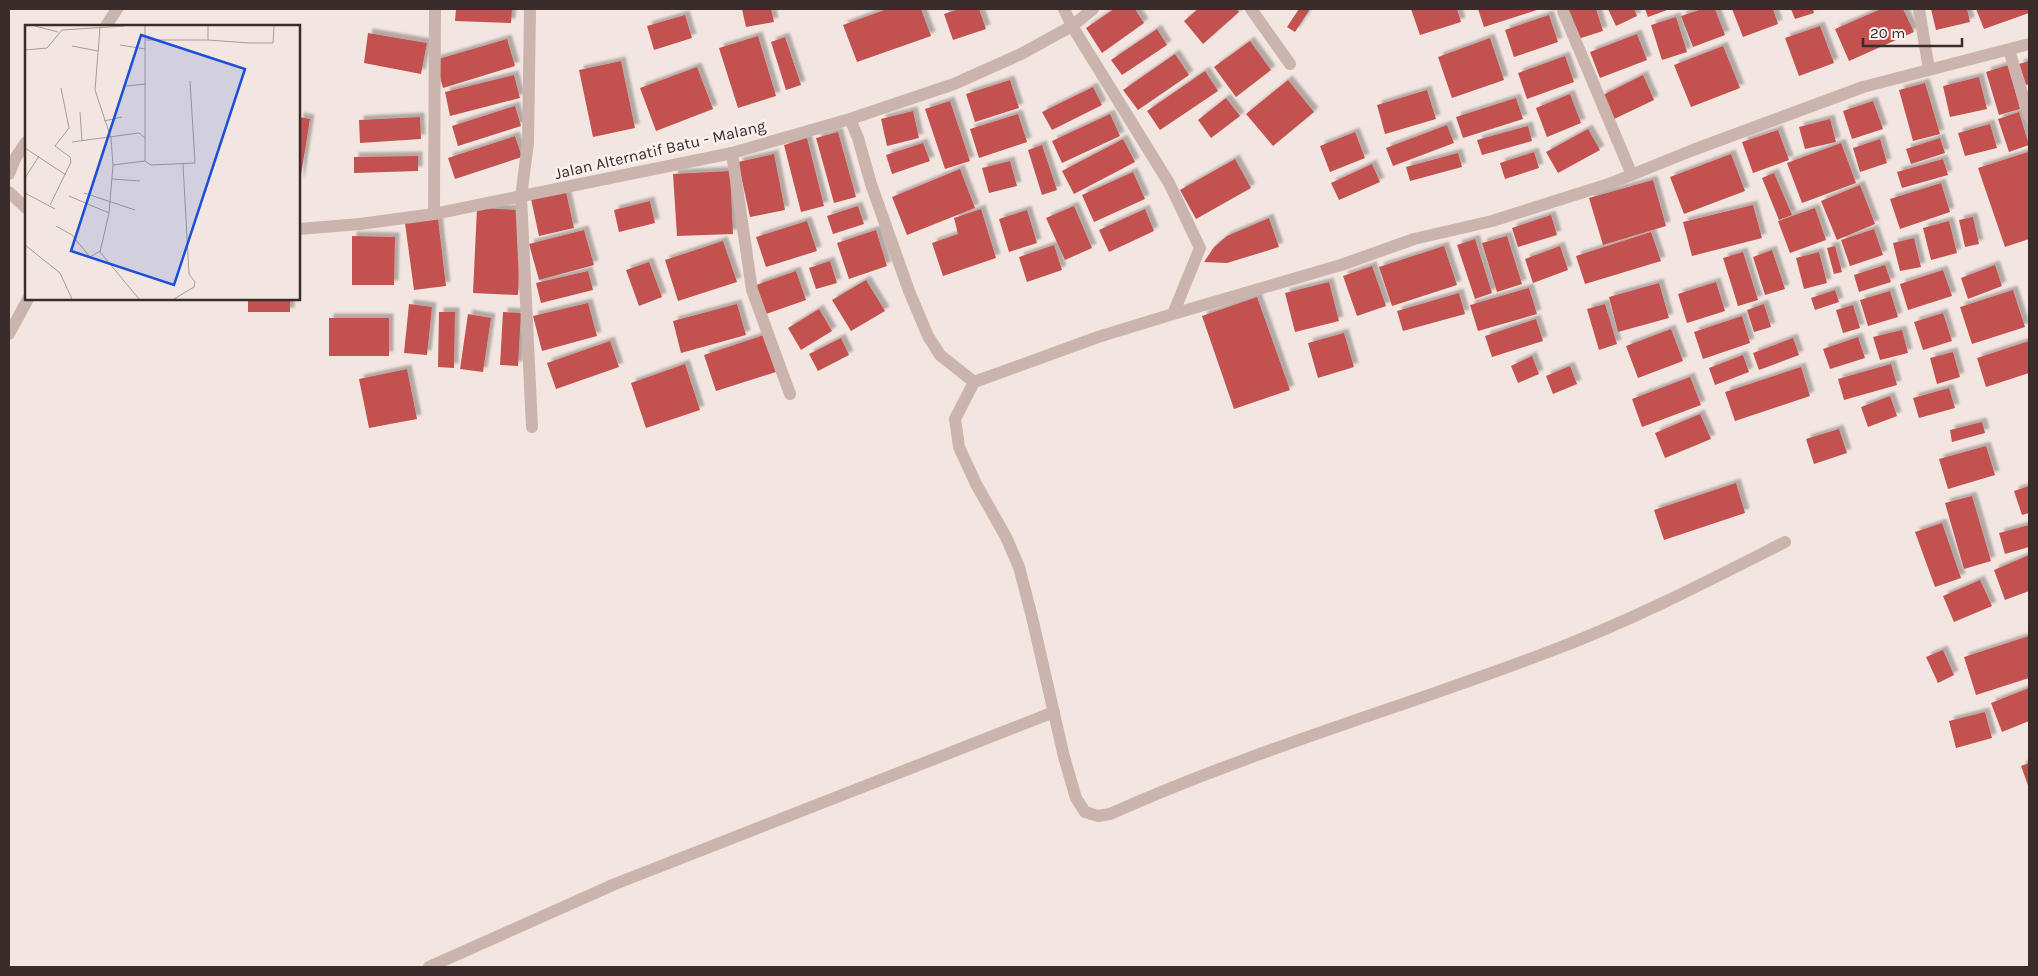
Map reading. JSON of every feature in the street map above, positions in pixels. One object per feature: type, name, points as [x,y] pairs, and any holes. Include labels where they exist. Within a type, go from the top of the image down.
[{"type":"street","points":[[107,25],[117,9]]},
{"type":"street","points":[[434,214],[435,9]]},
{"type":"street","points":[[530,9],[528,143],[521,197],[532,427]]},
{"type":"street","points":[[1064,9],[1072,26],[1169,183],[1200,248],[1173,314]]},
{"type":"street","name":"Jalan Alternatif Batu - Malang","points":[[300,229],[360,224],[434,214],[732,153],[850,119],[954,84],[1021,54],[1072,26],[1093,9]]},
{"type":"street","points":[[1251,9],[1290,64]]},
{"type":"street","points":[[1918,9],[1929,70]]},
{"type":"street","points":[[1563,11],[1632,175]]},
{"type":"street","points":[[1785,542],[1667,601],[1558,649],[1382,713],[1236,762],[1110,814],[1098,816],[1086,812],[1076,798],[1019,567],[959,447],[955,419],[974,382],[1098,337],[1340,266],[1414,239],[1492,221],[1632,175],[1693,150],[1863,87],[2029,44]]},
{"type":"street","points":[[2010,50],[2029,116]]},
{"type":"street","points":[[850,119],[909,291],[928,336],[940,356],[974,382]]},
{"type":"street","points":[[9,174],[16,157],[25,144]]},
{"type":"street","points":[[732,153],[752,290],[790,394]]},
{"type":"street","points":[[9,192],[25,207]]},
{"type":"street","points":[[9,334],[27,300]]},
{"type":"street","points":[[428,967],[615,884],[1054,712]]},
{"type":"building","points":[[456,9],[512,9],[511,23],[455,21]]},
{"type":"building","points":[[742,9],[771,9],[774,22],[746,27]]},
{"type":"building","points":[[887,9],[921,9],[931,36],[857,62],[843,25]]},
{"type":"building","points":[[959,9],[979,9],[986,29],[953,40],[944,14]]},
{"type":"building","points":[[1114,9],[1135,9],[1144,23],[1102,53],[1086,28]]},
{"type":"building","points":[[1198,9],[1236,9],[1239,12],[1203,44],[1184,21]]},
{"type":"building","points":[[1299,9],[1310,9],[1295,32],[1287,27]]},
{"type":"building","points":[[1411,9],[1457,9],[1461,22],[1420,35]]},
{"type":"building","points":[[1478,9],[1540,9],[1484,27]]},
{"type":"building","points":[[1568,9],[1596,9],[1603,31],[1578,39]]},
{"type":"building","points":[[1608,9],[1634,9],[1637,16],[1616,26]]},
{"type":"building","points":[[1645,9],[1670,9],[1648,17]]},
{"type":"building","points":[[1702,9],[1715,9],[1725,35],[1693,47],[1681,16]]},
{"type":"building","points":[[1732,9],[1773,9],[1778,24],[1743,37]]},
{"type":"building","points":[[1791,9],[1813,9],[1814,13],[1795,19]]},
{"type":"building","points":[[1881,9],[1903,9],[1914,32],[1849,61],[1835,29]]},
{"type":"building","points":[[1931,9],[1967,9],[1970,22],[1936,30]]},
{"type":"building","points":[[1976,9],[2029,9],[2029,13],[1984,29]]},
{"type":"building","points":[[685,15],[692,38],[654,50],[647,26]]},
{"type":"building","points":[[1549,15],[1558,42],[1514,57],[1505,30]]},
{"type":"building","points":[[1676,17],[1687,52],[1662,60],[1651,25]]},
{"type":"building","points":[[1820,26],[1834,63],[1799,76],[1785,38]]},
{"type":"building","points":[[1157,29],[1167,45],[1122,75],[1111,60]]},
{"type":"building","points":[[368,33],[427,43],[421,74],[364,63]]},
{"type":"building","points":[[1637,34],[1647,60],[1600,78],[1590,52]]},
{"type":"building","points":[[758,36],[776,96],[738,108],[719,48]]},
{"type":"building","points":[[785,37],[801,85],[786,90],[771,42]]},
{"type":"building","points":[[1490,38],[1504,80],[1452,98],[1438,57]]},
{"type":"building","points":[[507,39],[515,66],[443,88],[435,60]]},
{"type":"building","points":[[1250,41],[1271,70],[1236,97],[1214,67]]},
{"type":"building","points":[[1723,46],[1740,88],[1691,107],[1674,65]]},
{"type":"building","points":[[1175,54],[1189,75],[1138,110],[1123,90]]},
{"type":"building","points":[[1565,56],[1574,82],[1527,99],[1518,73]]},
{"type":"building","points":[[621,61],[635,128],[593,137],[579,70]]},
{"type":"building","points":[[2029,61],[2029,84],[2026,85],[2019,64]]},
{"type":"building","points":[[2008,65],[2020,109],[1999,115],[1986,72]]},
{"type":"building","points":[[697,67],[713,109],[656,131],[640,88]]},
{"type":"building","points":[[1205,71],[1218,91],[1160,130],[1147,111]]},
{"type":"building","points":[[514,75],[520,98],[450,116],[445,92]]},
{"type":"building","points":[[1643,75],[1654,100],[1612,120],[1601,96]]},
{"type":"building","points":[[1979,77],[1987,109],[1950,117],[1943,86]]},
{"type":"building","points":[[1010,80],[1019,108],[975,122],[966,94]]},
{"type":"building","points":[[1288,80],[1314,112],[1273,146],[1246,114]]},
{"type":"building","points":[[1925,83],[1940,134],[1913,141],[1899,90]]},
{"type":"building","points":[[1093,87],[1102,105],[1052,130],[1042,112]]},
{"type":"building","points":[[1427,90],[1436,119],[1385,134],[1377,105]]},
{"type":"building","points":[[1570,94],[1581,123],[1547,137],[1536,108]]},
{"type":"building","points":[[1226,98],[1240,116],[1211,138],[1198,120]]},
{"type":"building","points":[[1516,98],[1523,119],[1463,138],[1456,117]]},
{"type":"building","points":[[950,101],[970,161],[945,169],[925,109]]},
{"type":"building","points":[[1873,101],[1883,129],[1852,139],[1843,111]]},
{"type":"building","points":[[515,106],[521,126],[458,146],[452,126]]},
{"type":"building","points":[[913,111],[919,138],[887,146],[881,119]]},
{"type":"building","points":[[2019,112],[2029,145],[2009,152],[1998,119]]},
{"type":"building","points":[[1018,114],[1027,142],[979,158],[970,129]]},
{"type":"building","points":[[1110,114],[1120,136],[1062,163],[1052,141]]},
{"type":"building","points":[[300,117],[310,119],[300,181]]},
{"type":"building","points":[[420,117],[421,139],[360,143],[359,120]]},
{"type":"building","points":[[1830,119],[1836,142],[1805,149],[1799,127]]},
{"type":"building","points":[[1990,124],[1997,148],[1965,156],[1958,133]]},
{"type":"building","points":[[1447,125],[1454,143],[1393,166],[1386,148]]},
{"type":"building","points":[[1528,126],[1532,141],[1482,155],[1477,140]]},
{"type":"building","points":[[1588,129],[1600,150],[1558,173],[1546,152]]},
{"type":"building","points":[[1778,130],[1789,160],[1753,173],[1742,142]]},
{"type":"building","points":[[838,132],[856,197],[834,203],[816,138]]},
{"type":"building","points":[[1355,132],[1365,158],[1330,172],[1320,146]]},
{"type":"building","points":[[515,136],[522,157],[455,179],[448,158]]},
{"type":"building","points":[[807,138],[824,206],[801,212],[784,145]]},
{"type":"building","points":[[1940,138],[1945,153],[1911,164],[1906,149]]},
{"type":"building","points":[[1123,139],[1135,162],[1074,194],[1062,171]]},
{"type":"building","points":[[1880,139],[1887,163],[1860,172],[1853,148]]},
{"type":"building","points":[[923,143],[930,161],[892,174],[886,155]]},
{"type":"building","points":[[1841,143],[1856,183],[1802,203],[1787,163]]},
{"type":"building","points":[[1042,145],[1057,190],[1042,195],[1028,150]]},
{"type":"building","points":[[1534,152],[1539,168],[1505,179],[1500,163]]},
{"type":"building","points":[[2028,152],[2029,239],[2005,247],[1978,168]]},
{"type":"building","points":[[1458,153],[1462,167],[1410,181],[1406,167]]},
{"type":"building","points":[[774,154],[785,210],[750,217],[738,162]]},
{"type":"building","points":[[1731,154],[1745,191],[1684,214],[1670,177]]},
{"type":"building","points":[[418,156],[418,171],[354,173],[354,157]]},
{"type":"building","points":[[1235,159],[1251,188],[1196,219],[1180,190]]},
{"type":"building","points":[[1943,159],[1948,175],[1902,188],[1897,172]]},
{"type":"building","points":[[1010,161],[1017,186],[989,193],[982,168]]},
{"type":"building","points":[[1372,164],[1380,182],[1339,200],[1331,183]]},
{"type":"building","points":[[960,169],[975,208],[907,235],[892,197]]},
{"type":"building","points":[[730,171],[733,234],[677,236],[673,174]]},
{"type":"building","points":[[1133,172],[1145,199],[1094,222],[1082,195]]},
{"type":"building","points":[[1774,173],[1792,215],[1779,220],[1762,178]]},
{"type":"building","points":[[1653,180],[1666,226],[1603,245],[1589,198]]},
{"type":"building","points":[[1941,183],[1950,212],[1900,229],[1890,199]]},
{"type":"building","points":[[1860,185],[1875,224],[1837,240],[1821,201]]},
{"type":"building","points":[[566,192],[574,228],[539,236],[531,199]]},
{"type":"building","points":[[650,201],[655,223],[619,232],[614,210]]},
{"type":"building","points":[[1753,205],[1762,238],[1692,256],[1683,222]]},
{"type":"building","points":[[858,206],[864,224],[833,234],[827,216]]},
{"type":"building","points":[[1074,206],[1092,248],[1065,260],[1046,218]]},
{"type":"building","points":[[477,208],[521,210],[518,295],[473,293]]},
{"type":"building","points":[[1815,208],[1826,240],[1790,253],[1778,221]]},
{"type":"building","points":[[981,209],[996,258],[943,276],[932,243],[958,234],[954,218]]},
{"type":"building","points":[[1145,209],[1154,231],[1109,252],[1099,230]]},
{"type":"building","points":[[1027,210],[1037,243],[1009,252],[999,219]]},
{"type":"building","points":[[1551,215],[1557,235],[1518,247],[1512,228]]},
{"type":"building","points":[[1973,217],[1979,244],[1965,247],[1959,220]]},
{"type":"building","points":[[1269,218],[1279,247],[1227,263],[1204,262],[1214,247],[1227,236]]},
{"type":"building","points":[[438,219],[446,286],[414,290],[405,223]]},
{"type":"building","points":[[807,221],[817,251],[766,267],[756,237]]},
{"type":"building","points":[[1949,221],[1957,253],[1931,260],[1923,228]]},
{"type":"building","points":[[1874,229],[1883,255],[1850,266],[1841,240]]},
{"type":"building","points":[[584,230],[594,265],[539,280],[529,244]]},
{"type":"building","points":[[876,230],[887,266],[849,279],[837,243]]},
{"type":"building","points":[[1651,232],[1661,261],[1585,284],[1576,256]]},
{"type":"building","points":[[352,236],[395,237],[394,285],[352,285]]},
{"type":"building","points":[[1507,236],[1522,284],[1497,292],[1482,243]]},
{"type":"building","points":[[1914,238],[1921,267],[1900,271],[1893,243]]},
{"type":"building","points":[[1475,239],[1492,293],[1475,299],[1457,245]]},
{"type":"building","points":[[723,241],[737,282],[678,301],[665,260]]},
{"type":"building","points":[[1054,245],[1062,270],[1027,282],[1019,257]]},
{"type":"building","points":[[1444,246],[1457,285],[1392,306],[1379,267]]},
{"type":"building","points":[[1560,246],[1568,270],[1533,283],[1525,259]]},
{"type":"building","points":[[1835,246],[1842,272],[1834,274],[1827,248]]},
{"type":"building","points":[[1772,250],[1785,289],[1765,295],[1753,257]]},
{"type":"building","points":[[1743,252],[1758,300],[1738,306],[1723,258]]},
{"type":"building","points":[[1819,252],[1827,283],[1804,289],[1796,258]]},
{"type":"building","points":[[830,261],[837,283],[816,289],[809,268]]},
{"type":"building","points":[[649,262],[662,297],[639,306],[626,270]]},
{"type":"building","points":[[1885,265],[1891,282],[1859,292],[1854,275]]},
{"type":"building","points":[[1995,265],[2002,286],[1968,299],[1961,278]]},
{"type":"building","points":[[1372,266],[1386,306],[1357,316],[1343,276]]},
{"type":"building","points":[[1943,270],[1952,296],[1908,310],[1900,284]]},
{"type":"building","points":[[588,271],[593,290],[541,303],[536,283]]},
{"type":"building","points":[[796,271],[806,300],[766,314],[756,285]]},
{"type":"building","points":[[866,280],[885,311],[851,331],[832,300]]},
{"type":"building","points":[[1329,282],[1339,321],[1295,332],[1285,293]]},
{"type":"building","points":[[1716,282],[1725,311],[1687,323],[1678,294]]},
{"type":"building","points":[[1659,283],[1669,318],[1618,332],[1609,297]]},
{"type":"building","points":[[1529,288],[1537,314],[1478,331],[1470,305]]},
{"type":"building","points":[[1835,290],[1839,302],[1815,310],[1811,298]]},
{"type":"building","points":[[2013,290],[2025,327],[1972,344],[1960,307]]},
{"type":"building","points":[[1890,291],[1898,317],[1868,326],[1860,300]]},
{"type":"building","points":[[1459,293],[1465,314],[1403,331],[1397,311]]},
{"type":"building","points":[[1257,297],[1290,390],[1234,409],[1202,316]]},
{"type":"building","points":[[248,300],[290,300],[290,312],[248,312]]},
{"type":"building","points":[[588,303],[597,336],[542,351],[533,316]]},
{"type":"building","points":[[409,304],[432,307],[427,355],[404,353]]},
{"type":"building","points":[[737,304],[746,335],[681,353],[673,321]]},
{"type":"building","points":[[1605,304],[1617,344],[1599,350],[1587,309]]},
{"type":"building","points":[[1764,304],[1771,327],[1754,332],[1747,310]]},
{"type":"building","points":[[1853,305],[1860,328],[1843,333],[1836,310]]},
{"type":"building","points":[[819,309],[832,331],[801,350],[788,328]]},
{"type":"building","points":[[439,312],[455,312],[454,368],[438,367]]},
{"type":"building","points":[[503,312],[521,313],[518,366],[500,365]]},
{"type":"building","points":[[1943,313],[1952,341],[1923,350],[1914,322]]},
{"type":"building","points":[[468,314],[491,318],[483,372],[460,369]]},
{"type":"building","points":[[1742,316],[1750,343],[1703,359],[1694,332]]},
{"type":"building","points":[[329,318],[389,318],[389,356],[329,356]]},
{"type":"building","points":[[1536,319],[1543,341],[1492,357],[1485,336]]},
{"type":"building","points":[[1671,329],[1683,361],[1638,378],[1626,346]]},
{"type":"building","points":[[1902,330],[1908,353],[1880,360],[1873,337]]},
{"type":"building","points":[[1344,333],[1354,367],[1318,378],[1308,343]]},
{"type":"building","points":[[764,335],[776,372],[716,391],[704,355]]},
{"type":"building","points":[[1858,337],[1865,358],[1830,369],[1823,349]]},
{"type":"building","points":[[841,338],[849,355],[818,371],[809,354]]},
{"type":"building","points":[[1793,338],[1799,355],[1759,370],[1753,353]]},
{"type":"building","points":[[610,341],[619,367],[556,389],[547,363]]},
{"type":"building","points":[[2029,341],[2029,373],[1986,387],[1977,358]]},
{"type":"building","points":[[1953,352],[1960,377],[1937,384],[1930,358]]},
{"type":"building","points":[[1743,355],[1749,372],[1715,385],[1709,368]]},
{"type":"building","points":[[1532,356],[1539,374],[1518,383],[1511,366]]},
{"type":"building","points":[[685,364],[700,410],[646,428],[631,383]]},
{"type":"building","points":[[1891,364],[1897,385],[1844,400],[1838,379]]},
{"type":"building","points":[[1570,366],[1577,384],[1553,394],[1546,376]]},
{"type":"building","points":[[1801,367],[1810,396],[1735,421],[1725,392]]},
{"type":"building","points":[[407,369],[417,419],[369,428],[359,379]]},
{"type":"building","points":[[1690,377],[1701,405],[1642,427],[1632,399]]},
{"type":"building","points":[[1949,388],[1955,408],[1919,418],[1913,398]]},
{"type":"building","points":[[1890,396],[1897,416],[1868,427],[1861,407]]},
{"type":"building","points":[[1700,414],[1711,439],[1665,458],[1655,433]]},
{"type":"building","points":[[1982,422],[1985,433],[1952,442],[1950,430]]},
{"type":"building","points":[[1839,429],[1847,453],[1814,464],[1806,439]]},
{"type":"building","points":[[1986,446],[1995,475],[1948,489],[1939,459]]},
{"type":"building","points":[[1736,483],[1745,513],[1664,540],[1654,510]]},
{"type":"building","points":[[2029,486],[2029,513],[2022,515],[2014,491]]},
{"type":"building","points":[[1972,496],[1991,561],[1964,569],[1945,503]]},
{"type":"building","points":[[1942,523],[1961,578],[1935,587],[1915,532]]},
{"type":"building","points":[[2029,525],[2029,547],[2005,554],[1999,533]]},
{"type":"building","points":[[2029,555],[2029,591],[2005,600],[1994,570]]},
{"type":"building","points":[[1980,580],[1992,606],[1954,622],[1943,596]]},
{"type":"building","points":[[2029,636],[2029,678],[1976,695],[1964,657]]},
{"type":"building","points":[[1943,650],[1954,675],[1938,683],[1926,657]]},
{"type":"building","points":[[2029,688],[2029,721],[2002,732],[1991,703]]},
{"type":"building","points":[[1985,712],[1992,738],[1956,748],[1949,721]]},
{"type":"building","points":[[2029,763],[2029,788],[2021,766]]}]
